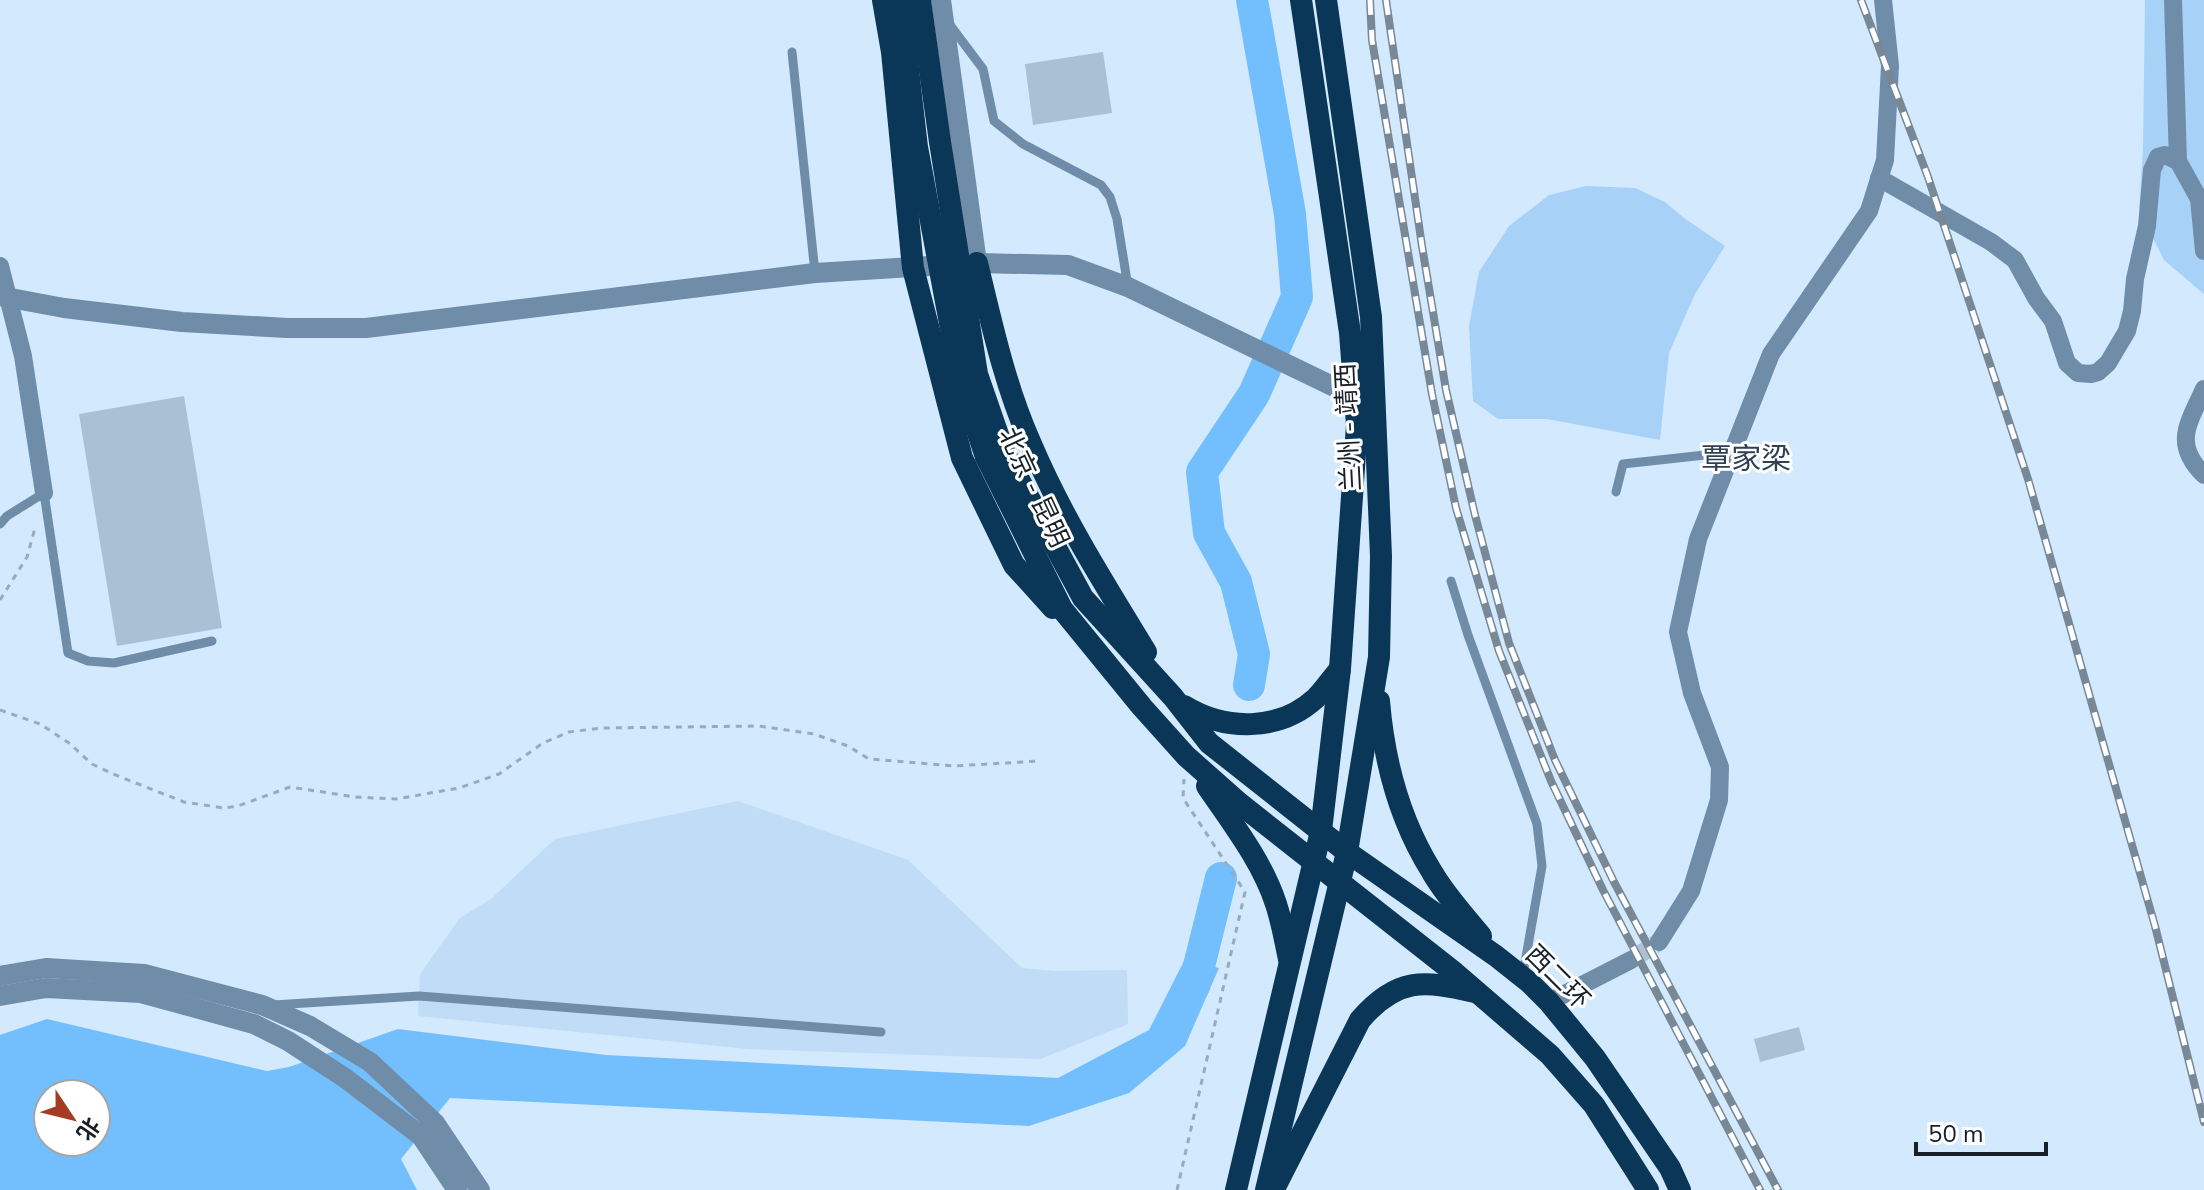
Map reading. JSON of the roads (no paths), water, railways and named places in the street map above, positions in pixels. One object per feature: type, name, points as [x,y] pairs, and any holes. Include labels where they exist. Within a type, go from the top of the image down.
[{"type":"highway","points":[[883,0],[892,52],[913,268],[962,458],[1014,565],[1142,707]]},
{"type":"highway","name":"北京 - 昆明","points":[[900,0],[917,147],[961,382],[1062,609],[1186,756],[1239,803],[1340,882]]},
{"type":"highway","name":"北京 - 昆明","points":[[920,0],[977,374],[995,454],[1083,598],[1173,697],[1209,743],[1321,831]]},
{"type":"highway","name":"兰州 - 靖西","points":[[1236,1190],[1321,831],[1340,669],[1357,425],[1350,333],[1301,0]]},
{"type":"highway","name":"兰州 - 靖西","points":[[1266,1190],[1347,852],[1379,657],[1381,556],[1371,317],[1326,0]]},
{"type":"highway","points":[[977,263],[1001,363],[1030,444],[1085,553],[1173,697],[1197,714],[1225,723],[1268,722],[1306,706],[1340,669]]},
{"type":"highway","points":[[1379,657],[1381,720],[1389,766],[1402,811],[1433,875],[1496,956]]},
{"type":"highway","points":[[1186,756],[1263,873],[1276,904],[1290,965]]},
{"type":"highway","name":"西二环","points":[[1321,831],[1496,956],[1549,1002],[1595,1058],[1670,1168],[1680,1190]]},
{"type":"highway","points":[[1340,882],[1550,1055],[1594,1105],[1648,1190]]},
{"type":"highway","points":[[1274,1190],[1360,1020],[1376,1002],[1398,988],[1425,983],[1477,992]]},
{"type":"street","points":[[1659,942],[1691,891],[1719,800],[1720,767],[1692,693],[1678,632],[1698,539],[1771,354],[1869,211],[1885,160],[1890,66],[1883,0]]},
{"type":"street","points":[[2173,0],[2178,161],[2199,199],[2204,251]]},
{"type":"street","points":[[946,5],[977,263]]},
{"type":"street","points":[[1879,178],[1991,242],[2015,260],[2053,321],[2067,363],[2078,373],[2091,374],[2108,363],[2127,331],[2147,226],[2152,170],[2158,157],[2165,155],[2178,161]]},
{"type":"street","points":[[4,296],[116,315],[182,322],[287,328],[366,328],[815,273],[977,263],[1068,265],[1128,287],[1355,397]]},
{"type":"street","points":[[0,266],[4,296],[23,356],[44,493]]},
{"type":"street","points":[[2204,389],[2184,440],[2188,453],[2204,475]]},
{"type":"street","points":[[1549,1002],[1631,960]]},
{"type":"street","points":[[0,976],[46,968],[144,974],[258,1014],[288,1041],[428,1130],[457,1190]]},
{"type":"street","points":[[0,996],[46,988],[141,993],[310,1026],[370,1062],[480,1190]]},
{"type":"lane","points":[[946,5],[983,69],[994,121],[1023,144],[1101,185],[1110,197],[1117,219],[1128,287]]},
{"type":"lane","points":[[792,52],[815,273]]},
{"type":"lane","points":[[1616,492],[1623,464],[1705,455],[1730,458]]},
{"type":"lane","points":[[0,524],[7,516],[44,493],[68,653],[88,661],[114,663],[212,641]]},
{"type":"lane","points":[[1451,581],[1537,824],[1542,866],[1522,977]]},
{"type":"lane","points":[[258,1014],[419,996],[881,1032]]},
{"type":"water","points":[[1185,959],[1219,968],[1185,1046],[1129,1093],[1029,1126],[450,1098],[401,1159],[417,1190],[0,1190],[0,1035],[47,1019],[267,1071],[289,1067],[398,1029],[606,1055],[1058,1078],[1149,1030]]},
{"type":"waterway","points":[[1249,685],[1254,654],[1236,582],[1209,533],[1202,472],[1254,394],[1297,297],[1290,214],[1252,0]]},
{"type":"waterway","points":[[1185,1001],[1194,986],[1221,878]]},
{"type":"tunnel","points":[[1631,960],[1659,942]]},
{"type":"railway","points":[[1370,0],[1372,40],[1432,394],[1456,508],[1499,651],[1551,781],[1603,890],[1760,1190]]},
{"type":"railway","points":[[1386,0],[1446,390],[1509,643],[1555,760],[1614,882],[1778,1190]]},
{"type":"railway","points":[[1861,0],[1928,177],[2028,479],[2155,926],[2204,1122]]},
{"type":"district","name":"覃家梁","points":[[1746,459]]}]
